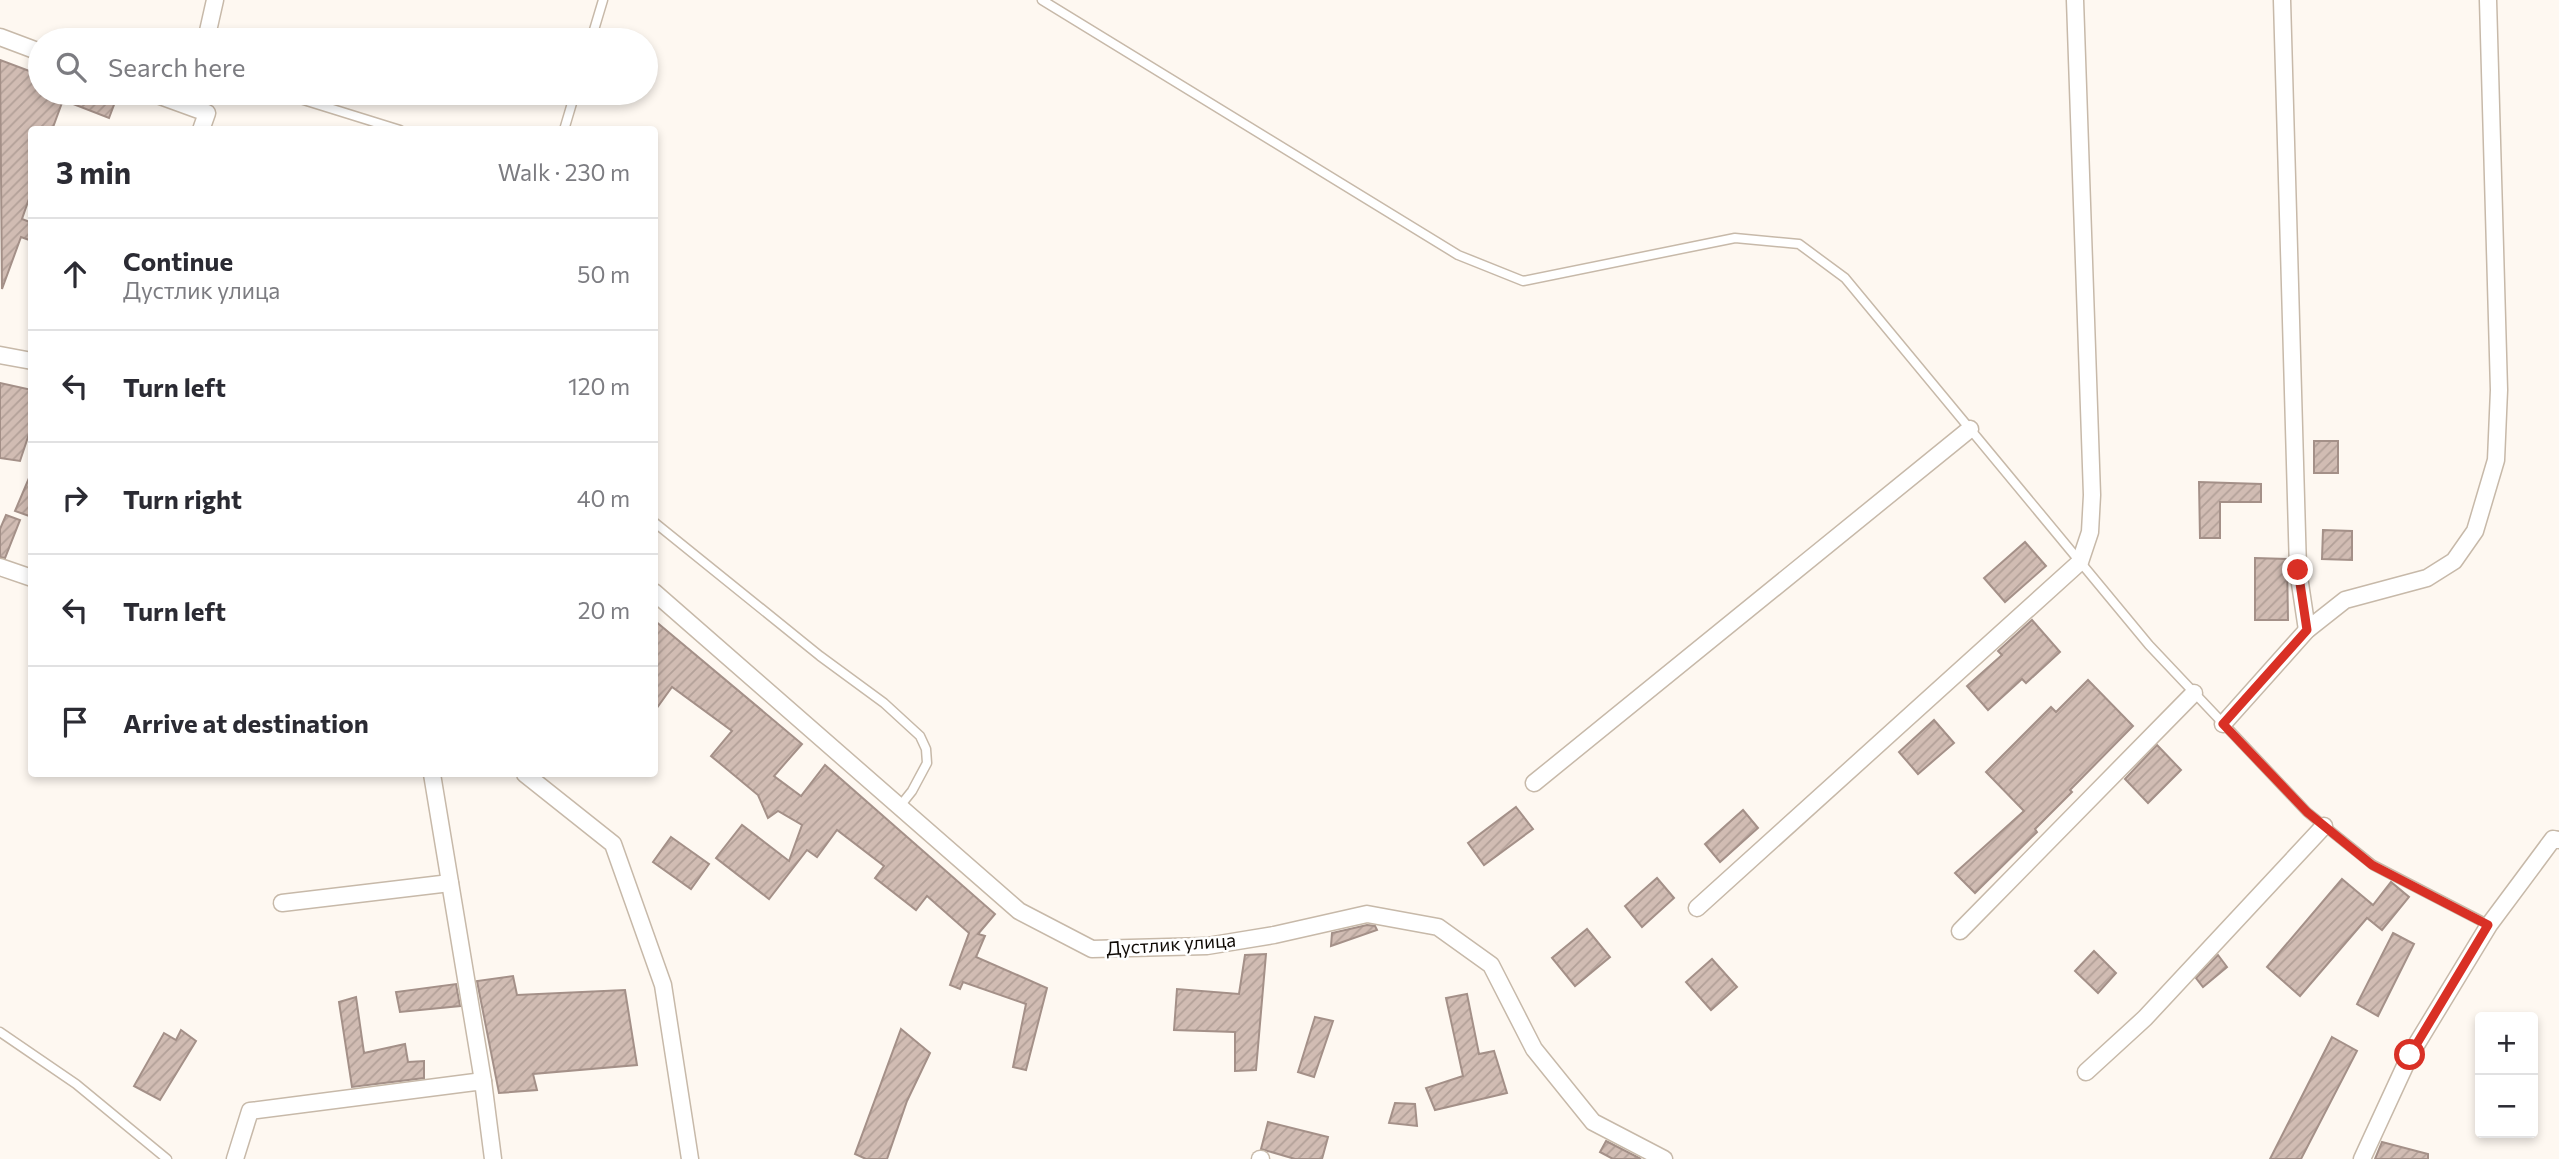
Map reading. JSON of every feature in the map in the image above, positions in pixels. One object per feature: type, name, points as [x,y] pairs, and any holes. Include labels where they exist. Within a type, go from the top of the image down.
[{"type":"street","points":[[209,28],[215,0]]},
{"type":"street","points":[[1697,908],[2080,562],[2091,532],[2092,495],[2075,0]]},
{"type":"street","points":[[2282,0],[2298,570],[2307,630]]},
{"type":"street","points":[[2223,724],[2307,630],[2345,600],[2427,578],[2454,561],[2475,531],[2496,460],[2499,390],[2488,0]]},
{"type":"street","points":[[0,37],[28,48]]},
{"type":"street","points":[[198,105],[206,113],[202,126]]},
{"type":"street","points":[[0,355],[28,360]]},
{"type":"street","points":[[1534,783],[1970,429]]},
{"type":"street","points":[[0,568],[28,577]]},
{"type":"street","name":"Дустлик улица","points":[[658,595],[1019,911],[1092,949],[1207,946],[1274,935],[1367,914],[1438,928],[1491,965],[1534,1049],[1593,1122],[1664,1159]]},
{"type":"street","points":[[1960,931],[2194,693]]},
{"type":"street","points":[[432,777],[483,1081],[493,1159]]},
{"type":"street","points":[[529,777],[613,844],[663,985],[690,1159]]},
{"type":"street","points":[[2086,1072],[2146,1017],[2324,826]]},
{"type":"street","points":[[2362,1159],[2410,1055],[2488,925],[2553,839],[2559,840]]},
{"type":"street","points":[[282,903],[450,883]]},
{"type":"street","points":[[235,1159],[250,1111],[483,1081]]},
{"type":"lane","points":[[594,28],[603,0]]},
{"type":"lane","points":[[1042,0],[1458,255],[1523,281],[1735,237],[1799,244],[1845,278],[2149,645],[2324,826],[2372,865],[2488,925]]},
{"type":"lane","points":[[320,105],[387,126]]},
{"type":"lane","points":[[564,126],[571,105]]},
{"type":"lane","points":[[658,525],[820,656],[884,703],[920,736],[927,762],[912,791],[900,806]]},
{"type":"lane","points":[[0,1032],[76,1084],[167,1159]]},
{"type":"building","points":[[0,60],[28,70],[28,105],[61,105],[53,126],[28,126],[28,202],[22,219],[28,221],[28,240],[21,237],[2,289]]},
{"type":"building","points":[[76,105],[114,105],[109,118]]},
{"type":"building","points":[[0,383],[28,389],[28,437],[20,461],[0,458]]},
{"type":"building","points":[[2314,441],[2338,441],[2338,473],[2314,473]]},
{"type":"building","points":[[28,480],[28,516],[15,511]]},
{"type":"building","points":[[2199,482],[2261,484],[2261,502],[2220,502],[2220,538],[2200,538]]},
{"type":"building","points":[[6,515],[20,520],[5,558],[0,557],[0,529]]},
{"type":"building","points":[[2323,530],[2352,531],[2352,560],[2322,559]]},
{"type":"building","points":[[2025,542],[2046,566],[2005,602],[1984,578]]},
{"type":"building","points":[[2255,558],[2287,559],[2288,620],[2255,620]]},
{"type":"building","points":[[2032,620],[2060,652],[2026,683],[2022,679],[1988,710],[1967,686],[2002,655],[1998,651]]},
{"type":"building","points":[[658,623],[802,744],[774,776],[801,796],[825,765],[995,914],[978,934],[985,936],[976,957],[1047,988],[1026,1070],[1013,1067],[1026,1004],[963,982],[960,989],[950,985],[969,933],[927,896],[916,910],[875,878],[884,866],[837,830],[817,857],[807,850],[769,899],[716,858],[742,825],[789,861],[802,825],[778,811],[768,818],[758,795],[711,756],[732,731],[672,687],[658,706]]},
{"type":"building","points":[[2088,680],[2133,726],[2070,790],[2072,792],[2035,829],[2037,832],[1975,893],[1955,873],[2024,811],[1986,772],[2051,707],[2056,712]]},
{"type":"building","points":[[1934,720],[1954,743],[1918,774],[1899,752]]},
{"type":"building","points":[[2157,745],[2181,770],[2148,803],[2125,779]]},
{"type":"building","points":[[1516,807],[1533,829],[1484,865],[1468,843]]},
{"type":"building","points":[[1743,810],[1758,828],[1720,862],[1705,844]]},
{"type":"building","points":[[671,837],[709,864],[691,889],[653,862]]},
{"type":"building","points":[[1657,878],[1674,898],[1642,927],[1625,906]]},
{"type":"building","points":[[2342,879],[2373,905],[2391,882],[2409,897],[2382,930],[2367,918],[2300,996],[2267,967]]},
{"type":"building","points":[[1367,925],[1375,926],[1377,930],[1331,946],[1332,933]]},
{"type":"building","points":[[1587,929],[1610,957],[1575,986],[1552,958]]},
{"type":"building","points":[[2393,933],[2414,944],[2378,1016],[2357,1004]]},
{"type":"building","points":[[2094,951],[2116,973],[2098,993],[2075,971]]},
{"type":"building","points":[[1266,954],[1256,1070],[1235,1071],[1235,1032],[1174,1030],[1177,989],[1239,994],[1245,955]]},
{"type":"building","points":[[2218,955],[2227,967],[2203,987],[2196,978]]},
{"type":"building","points":[[1712,959],[1737,987],[1711,1010],[1686,982]]},
{"type":"building","points":[[513,976],[517,995],[625,990],[637,1065],[533,1074],[537,1090],[499,1093],[477,981]]},
{"type":"building","points":[[456,984],[460,1006],[400,1012],[396,992]]},
{"type":"building","points":[[1467,994],[1479,1054],[1494,1051],[1507,1093],[1435,1110],[1426,1088],[1463,1076],[1446,998]]},
{"type":"building","points":[[356,997],[364,1053],[405,1044],[408,1062],[424,1061],[424,1078],[352,1087],[339,1002]]},
{"type":"building","points":[[1315,1017],[1333,1021],[1314,1077],[1298,1072]]},
{"type":"building","points":[[901,1029],[930,1053],[907,1101],[887,1159],[866,1159],[855,1154]]},
{"type":"building","points":[[181,1030],[196,1041],[160,1100],[134,1086],[164,1033],[176,1040]]},
{"type":"building","points":[[2332,1037],[2357,1051],[2301,1159],[2270,1159]]},
{"type":"building","points":[[1395,1103],[1415,1104],[1417,1126],[1389,1123]]},
{"type":"building","points":[[1268,1122],[1328,1137],[1322,1159],[1295,1159],[1261,1149]]},
{"type":"building","points":[[1606,1141],[1641,1159],[1613,1159],[1600,1152]]},
{"type":"building","points":[[2382,1142],[2428,1154],[2428,1159],[2375,1159]]},
{"type":"route","points":[[2298,570],[2307,630],[2223,724],[2307,812],[2372,865],[2488,925],[2410,1055]]}]
